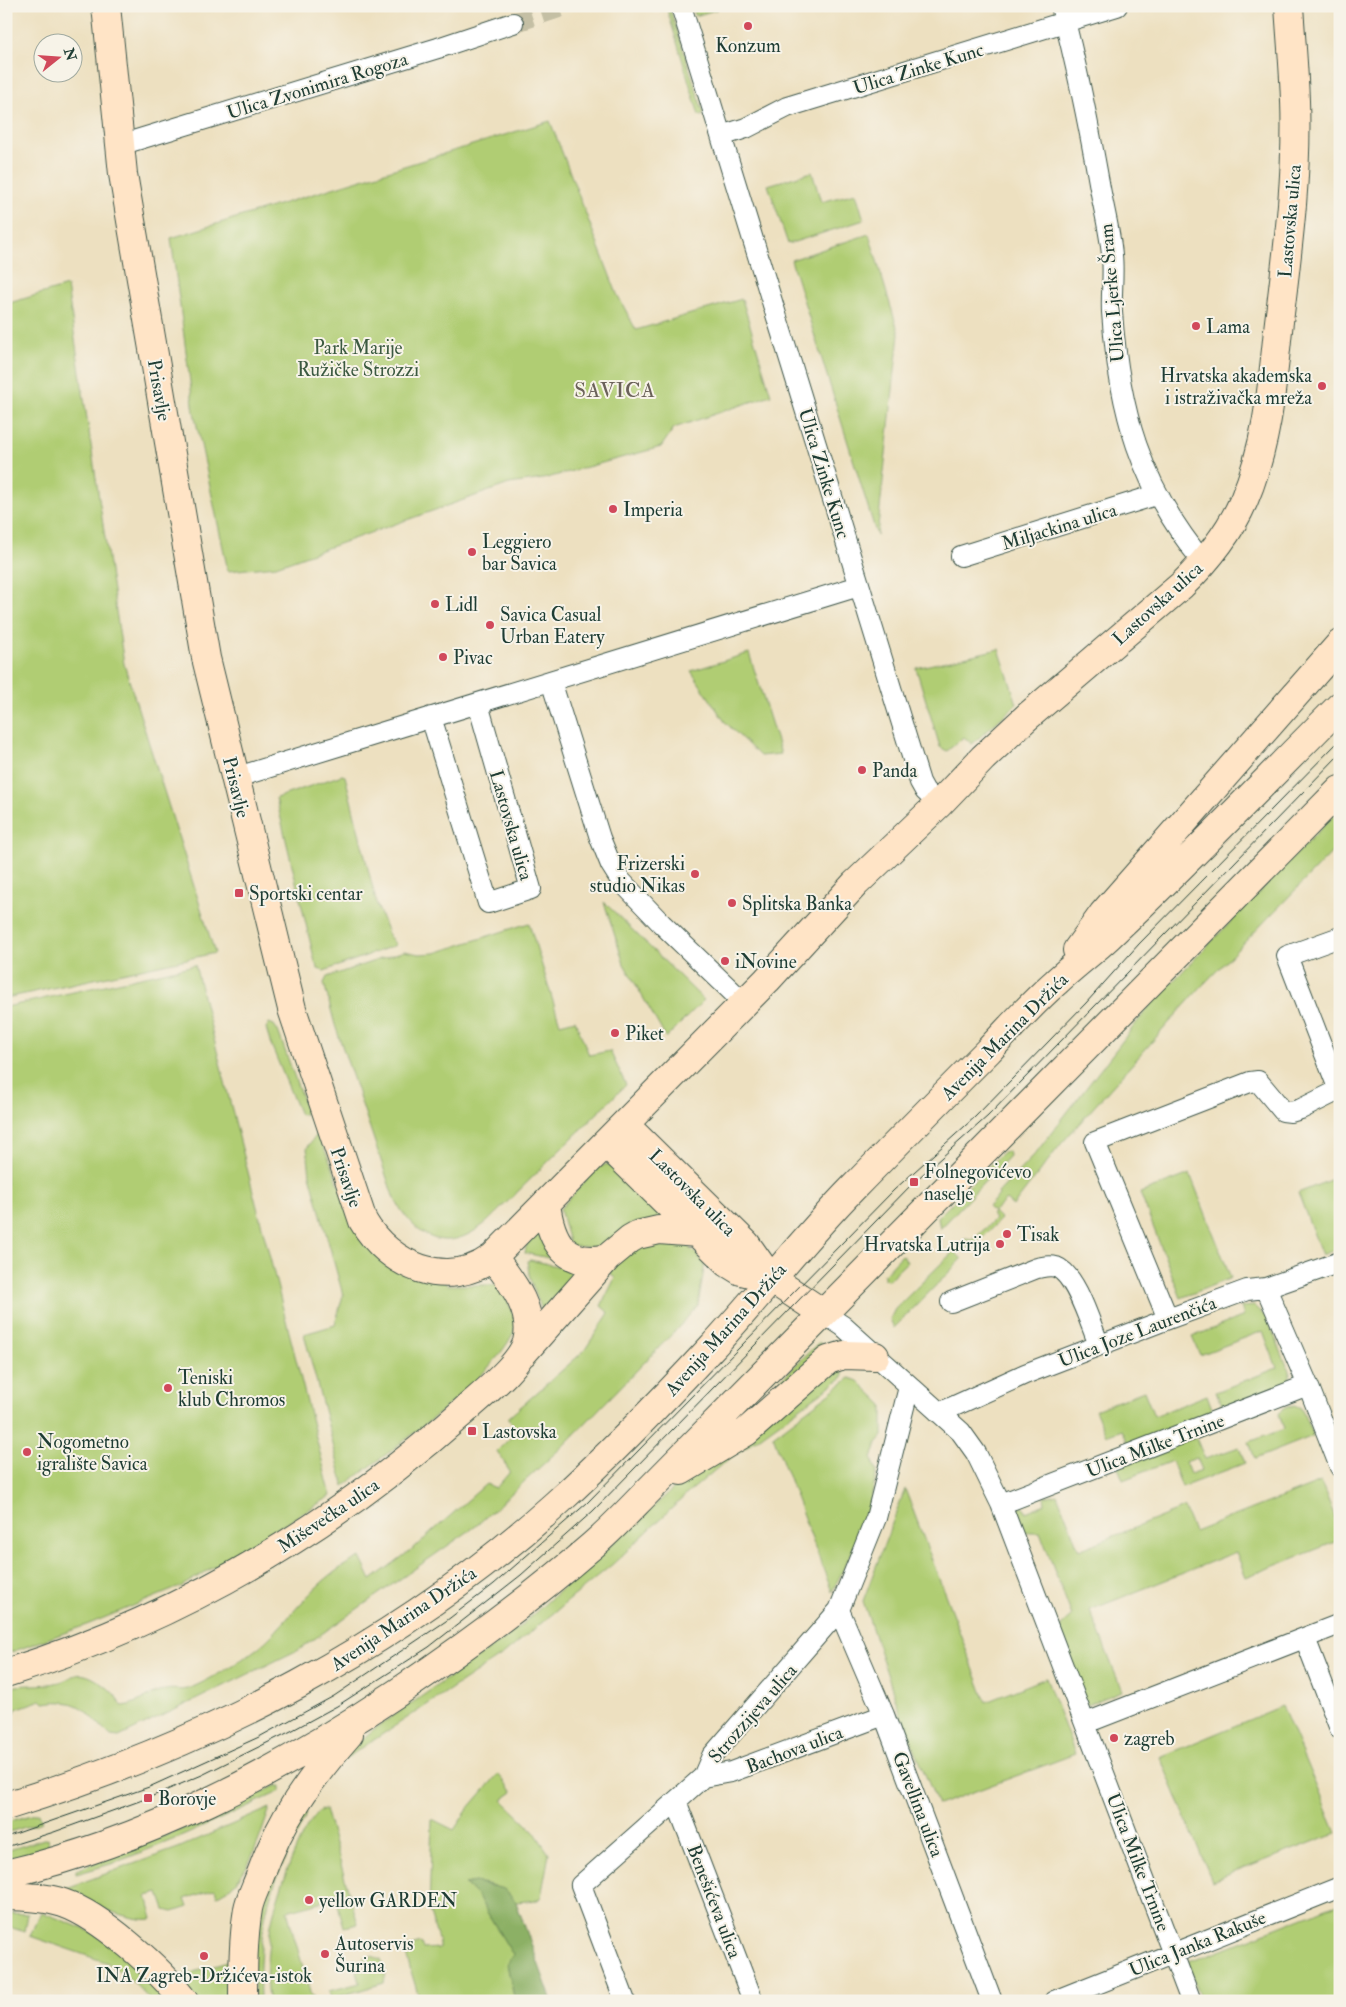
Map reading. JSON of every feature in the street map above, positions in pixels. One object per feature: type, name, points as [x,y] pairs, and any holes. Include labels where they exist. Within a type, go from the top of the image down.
[{"type":"street","name":"Prisavlje","points":[[106,6],[123,174],[197,610],[234,778],[292,1009],[363,1221],[379,1245],[392,1256],[424,1270],[440,1273],[472,1269],[493,1257],[616,1134]]},
{"type":"street","name":"Ulica Zinke Kunc","points":[[682,6],[721,136],[762,261],[920,782],[925,791],[940,804]]},
{"type":"street","name":"Ulica Zinke Kunc","points":[[721,136],[746,128],[788,107],[1063,14],[1117,6]]},
{"type":"street","name":"Lastovska ulica","points":[[616,1134],[744,1003],[855,884],[1027,718],[1182,585],[1204,563],[1243,502],[1259,458],[1266,426],[1286,270],[1294,160],[1295,101],[1289,6]]},
{"type":"street","name":"Ulica Ljerke Šram","points":[[1063,14],[1090,128],[1112,255],[1112,309],[1121,387],[1139,451],[1156,495],[1175,526],[1204,563]]},
{"type":"street","name":"Ulica Zvonimira Rogoza","points":[[120,145],[438,48],[513,23]]},
{"type":"street","name":"Miljackina ulica","points":[[961,556],[1156,495]]},
{"type":"street","points":[[234,778],[859,586]]},
{"type":"street","points":[[1055,982],[1103,914],[1340,644]]},
{"type":"street","points":[[551,680],[600,838],[610,864],[621,881],[662,924],[744,1003]]},
{"type":"street","name":"Lastovska ulica","points":[[431,717],[488,902],[531,890],[478,704]]},
{"type":"street","name":"Avenija Marina Držića","points":[[6,1806],[96,1775],[228,1720],[323,1671],[415,1615],[459,1584],[557,1502],[714,1346],[770,1278],[846,1195],[1055,982],[1107,939],[1340,706]]},
{"type":"street","points":[[6,1874],[69,1857],[189,1811],[280,1766],[366,1714],[451,1657],[506,1616],[594,1544],[653,1486],[1340,790]]},
{"type":"street","points":[[1168,1319],[1095,1142],[1250,1082],[1258,1082],[1283,1111],[1292,1112],[1339,1091],[1333,1053],[1287,956],[1340,936]]},
{"type":"street","name":"Lastovska ulica","points":[[616,1134],[746,1244],[770,1278],[823,1313]]},
{"type":"street","name":"Lastovska ulica","points":[[616,1134],[698,1233],[728,1263],[741,1272],[770,1278]]},
{"type":"street","points":[[546,1204],[552,1232],[564,1252],[584,1260],[607,1258]]},
{"type":"street","points":[[520,1356],[607,1258],[630,1239],[647,1232],[698,1233]]},
{"type":"street","name":"Miševečka ulica","points":[[6,1673],[54,1658],[149,1620],[258,1563],[330,1516],[418,1451],[486,1391],[520,1356],[528,1337],[525,1309],[514,1286],[493,1257]]},
{"type":"street","name":"Ulica Joze Laurenčića","points":[[939,1413],[992,1388],[1168,1319],[1247,1290],[1266,1288],[1340,1262]]},
{"type":"street","points":[[951,1302],[1037,1268],[1048,1265],[1057,1267],[1065,1272],[1072,1281],[1099,1345]]},
{"type":"street","points":[[1266,1288],[1308,1385],[1340,1467]]},
{"type":"street","name":"Ulica Milke Trnine","points":[[823,1313],[843,1326],[961,1432],[976,1453],[1001,1504],[1192,2001]]},
{"type":"street","points":[[653,1486],[710,1455],[746,1432],[828,1360],[844,1355],[875,1356]]},
{"type":"street","name":"Ulica Milke Trnine","points":[[1001,1504],[1308,1385]]},
{"type":"street","name":"Strozzijeva ulica","points":[[625,2001],[581,1884],[702,1777],[712,1756],[839,1610],[876,1518],[909,1387]]},
{"type":"street","name":"Gavellina ulica","points":[[839,1610],[884,1714],[992,2001]]},
{"type":"street","points":[[1086,1723],[1340,1624]]},
{"type":"street","points":[[1305,1638],[1340,1729]]},
{"type":"street","points":[[243,2001],[243,1973],[248,1908],[264,1864],[279,1832],[304,1789],[366,1714]]},
{"type":"street","name":"Bachova ulica","points":[[702,1777],[731,1772],[884,1714]]},
{"type":"street","name":"Benešićeva ulica","points":[[676,1801],[753,2001]]},
{"type":"street","name":"Ulica Janka Rakuše","points":[[1054,2001],[1340,1886]]},
{"type":"street","points":[[6,1896],[45,1898],[64,1903],[84,1914],[154,1967],[184,2001]]},
{"type":"green space","points":[[666,6],[669,6],[704,114],[702,116],[699,115]]},
{"type":"green space","points":[[692,6],[717,6],[718,9],[695,16]]},
{"type":"green space","name":"Park Marije Ružičke Strozzi","points":[[550,121],[617,294],[636,330],[742,299],[771,395],[674,428],[661,447],[543,479],[509,484],[276,566],[228,571],[194,412],[171,238]]},
{"type":"green space","points":[[812,172],[821,202],[856,193],[864,220],[788,244],[768,185]]},
{"type":"green space","points":[[869,234],[899,334],[877,536],[791,260]]},
{"type":"green space","points":[[67,286],[124,664],[215,953],[6,998],[6,304]]},
{"type":"green space","points":[[999,649],[1017,704],[972,744],[964,737],[947,751],[940,747],[916,668]]},
{"type":"green space","points":[[749,653],[781,754],[760,756],[725,722],[691,671]]},
{"type":"green space","points":[[342,775],[345,776],[377,905],[389,936],[396,945],[324,971],[318,969],[315,962],[276,798]]},
{"type":"green space","points":[[1340,809],[1340,844],[1200,988],[1061,1144],[1013,1206],[1006,1200],[993,1212],[988,1207],[999,1195],[998,1193],[1035,1154],[1151,1004]]},
{"type":"green space","points":[[604,902],[704,1000],[666,1038],[624,964]]},
{"type":"green space","points":[[529,923],[560,1024],[575,1020],[589,1055],[610,1051],[626,1085],[488,1221],[473,1232],[459,1238],[446,1240],[434,1238],[422,1232],[412,1223],[393,1196],[335,1025],[324,983],[327,977],[404,951],[419,954],[435,953]]},
{"type":"green space","name":"Teniski klub Chromos","points":[[195,965],[331,1496],[182,1586],[89,1624],[6,1654],[6,1007]]},
{"type":"green space","points":[[269,1023],[274,1025],[278,1031],[305,1106],[305,1114],[300,1115],[270,1042],[266,1028]]},
{"type":"green space","points":[[317,1133],[332,1166],[351,1218],[448,1285],[501,1285],[517,1323],[508,1343],[491,1365],[468,1388],[442,1411],[344,1486],[304,1334],[335,1325],[343,1295],[310,1175],[307,1148]]},
{"type":"green space","points":[[1008,1151],[1009,1156],[940,1229],[938,1217],[1003,1152]]},
{"type":"green space","points":[[607,1164],[614,1167],[663,1216],[607,1248],[570,1246],[560,1209],[597,1168]]},
{"type":"green space","points":[[1190,1174],[1231,1278],[1181,1298],[1140,1193]]},
{"type":"green space","points":[[1340,1176],[1340,1248],[1322,1255],[1298,1193]]},
{"type":"green space","points":[[994,1212],[1001,1219],[970,1250],[961,1242],[965,1239],[973,1240],[995,1219],[991,1214]]},
{"type":"green space","points":[[539,1228],[568,1262],[525,1253],[527,1242]]},
{"type":"green space","points":[[674,1240],[688,1246],[705,1263],[698,1305],[564,1445],[476,1526],[300,1649],[119,1737],[111,1736],[89,1714],[67,1702],[44,1703],[41,1700],[16,1709],[10,1724],[6,1726],[6,1688],[53,1683],[82,1674],[105,1685],[123,1706],[165,1690],[188,1689],[207,1680],[253,1652],[280,1627],[310,1593],[333,1573],[346,1565],[360,1557],[371,1580],[415,1547],[486,1484],[496,1488],[510,1472],[497,1451],[517,1431],[508,1418],[584,1351],[609,1313],[601,1306],[615,1278],[608,1271],[631,1248]]},
{"type":"green space","points":[[954,1251],[962,1259],[894,1328],[890,1319],[895,1309]]},
{"type":"green space","points":[[902,1255],[907,1262],[888,1280],[884,1279],[884,1274]]},
{"type":"green space","points":[[530,1260],[575,1270],[578,1273],[542,1310],[530,1279],[527,1261]]},
{"type":"green space","points":[[1254,1306],[1267,1318],[1290,1373],[1290,1380],[1286,1385],[1223,1410],[1216,1392],[1277,1368],[1263,1331],[1200,1355],[1192,1337],[1244,1316],[1241,1307]]},
{"type":"green space","points":[[818,1343],[822,1343],[827,1349],[745,1415]]},
{"type":"green space","points":[[839,1369],[843,1372],[843,1377],[721,1465],[688,1493],[614,1563],[504,1654],[345,1759],[340,1758],[373,1730],[510,1635],[681,1482],[822,1377]]},
{"type":"green space","points":[[850,1378],[858,1381],[883,1405],[883,1436],[877,1443],[872,1459],[877,1471],[870,1504],[857,1542],[832,1592],[773,1436]]},
{"type":"green space","points":[[1144,1391],[1154,1416],[1207,1395],[1214,1414],[1129,1445],[1122,1430],[1106,1436],[1095,1410]]},
{"type":"green space","points":[[1294,1405],[1301,1408],[1313,1436],[1255,1459],[1249,1442],[1284,1429],[1279,1414],[1283,1409]]},
{"type":"green space","points":[[1196,1438],[1205,1459],[1239,1447],[1245,1463],[1182,1487],[1172,1461],[1123,1480],[1117,1465]],"holes":[[[1197,1458],[1202,1470],[1190,1474],[1185,1462]]]},
{"type":"green space","points":[[1321,1482],[1340,1530],[1340,1540],[1246,1577],[1236,1552],[1090,1610],[1122,1691],[1087,1705],[1060,1634],[1061,1626],[1072,1616],[1040,1532],[1025,1532],[1019,1527],[1016,1514],[1022,1505],[1026,1512],[1045,1504],[1044,1497],[1057,1494],[1079,1550],[1184,1508],[1194,1532]]},
{"type":"green space","points":[[905,1489],[986,1702],[1046,1678],[1075,1754],[938,1805],[903,1722],[863,1601]]},
{"type":"green space","points":[[1282,1706],[1336,1833],[1212,1881],[1160,1757]]},
{"type":"green space","points":[[498,1774],[513,1792],[502,1800],[534,1831],[549,1854],[541,1897],[538,1900],[516,1902],[505,1892],[494,1886],[481,1883],[466,1884],[478,1897],[513,1955],[507,1964],[515,2001],[420,2001],[404,1948],[421,1943],[423,1949],[439,1948],[429,1910],[432,1819],[454,1830],[468,1809]]},
{"type":"green space","points":[[275,1786],[281,1786],[281,1791],[185,1835],[114,1863],[76,1874],[76,1870],[196,1824]]},
{"type":"green space","points":[[270,1808],[257,1845],[245,1869],[228,1889],[217,1896],[215,1889],[185,1899],[188,1907],[173,1912],[165,1910],[159,1893],[147,1896],[153,1919],[143,1919],[106,1910],[58,1891],[178,1848]]},
{"type":"green space","points":[[325,1809],[358,1924],[344,1927],[336,1898],[287,1911],[314,2001],[269,2001],[267,1957],[276,1904],[298,1843],[316,1814]]},
{"type":"green space","points":[[296,1810],[307,1813],[271,1893],[263,1928],[260,2001],[255,2001],[252,1911]]},
{"type":"green space","points":[[39,1813],[42,1822],[6,1833],[6,1822]]},
{"type":"green space","points":[[47,1838],[50,1848],[6,1859],[6,1851]]},
{"type":"green space","points":[[475,1882],[504,1889],[516,1902],[552,2001],[515,2001],[507,1964],[513,1955],[478,1897],[465,1884]]},
{"type":"green space","points":[[1340,1903],[1340,2001],[1201,2001],[1187,1963]]},
{"type":"green space","points":[[42,1912],[91,1932],[118,1949],[171,2001],[151,2001],[133,1982],[108,1963],[30,1936]]},
{"type":"green space","points":[[6,1913],[28,1914],[25,1932],[6,1926]]},
{"type":"green space","points":[[371,1956],[381,1959],[386,1972],[384,1983],[331,1999],[329,1991],[360,1983],[357,1970],[366,1967],[364,1958]]},
{"type":"green space","points":[[238,1959],[237,2001],[194,2001],[173,1978]]},
{"type":"tunnel","points":[[513,23],[565,6]]},
{"type":"tram line","points":[[6,1837],[149,1787],[259,1737],[334,1696],[446,1621],[494,1584],[587,1503],[894,1190],[975,1117],[1086,1003],[1139,944],[1340,740]]},
{"type":"tram line","points":[[6,1847],[148,1798],[202,1775],[291,1731],[337,1706],[429,1647],[521,1575],[593,1511],[914,1182],[988,1116],[1340,754]]},
{"type":"place","name":"Konzum","points":[[748,26]]},
{"type":"place","name":"Lama","points":[[1196,326]]},
{"type":"place","name":"Hrvatska akademska i istraživačka mreža","points":[[1322,386]]},
{"type":"place","name":"Imperia","points":[[613,509]]},
{"type":"place","name":"Leggiero bar Savica","points":[[472,552]]},
{"type":"place","name":"Lidl","points":[[435,604]]},
{"type":"place","name":"Savica Casual Urban Eatery","points":[[490,625]]},
{"type":"place","name":"Pivac","points":[[443,657]]},
{"type":"place","name":"Panda","points":[[862,770]]},
{"type":"place","name":"Frizerski studio Nikas","points":[[695,874]]},
{"type":"place","name":"Sportski centar","points":[[239,893]]},
{"type":"place","name":"Splitska Banka","points":[[732,903]]},
{"type":"place","name":"iNovine","points":[[725,961]]},
{"type":"place","name":"Piket","points":[[615,1033]]},
{"type":"place","name":"Folnegovićevo naselje","points":[[914,1182]]},
{"type":"place","name":"Tisak","points":[[1007,1234]]},
{"type":"place","name":"Hrvatska Lutrija","points":[[1000,1244]]},
{"type":"place","name":"Teniski klub Chromos","points":[[168,1388]]},
{"type":"place","name":"Lastovska","points":[[472,1431]]},
{"type":"place","name":"Nogometno igralište Savica","points":[[27,1452]]},
{"type":"place","name":"zagreb","points":[[1114,1738]]},
{"type":"place","name":"Borovje","points":[[148,1798]]},
{"type":"place","name":"yellow GARDEN","points":[[309,1900]]},
{"type":"place","name":"Autoservis Šurina","points":[[325,1954]]},
{"type":"place","name":"INA Zagreb-Držićeva-istok","points":[[204,1956]]},
{"type":"district","name":"SAVICA","points":[[615,390]]}]
